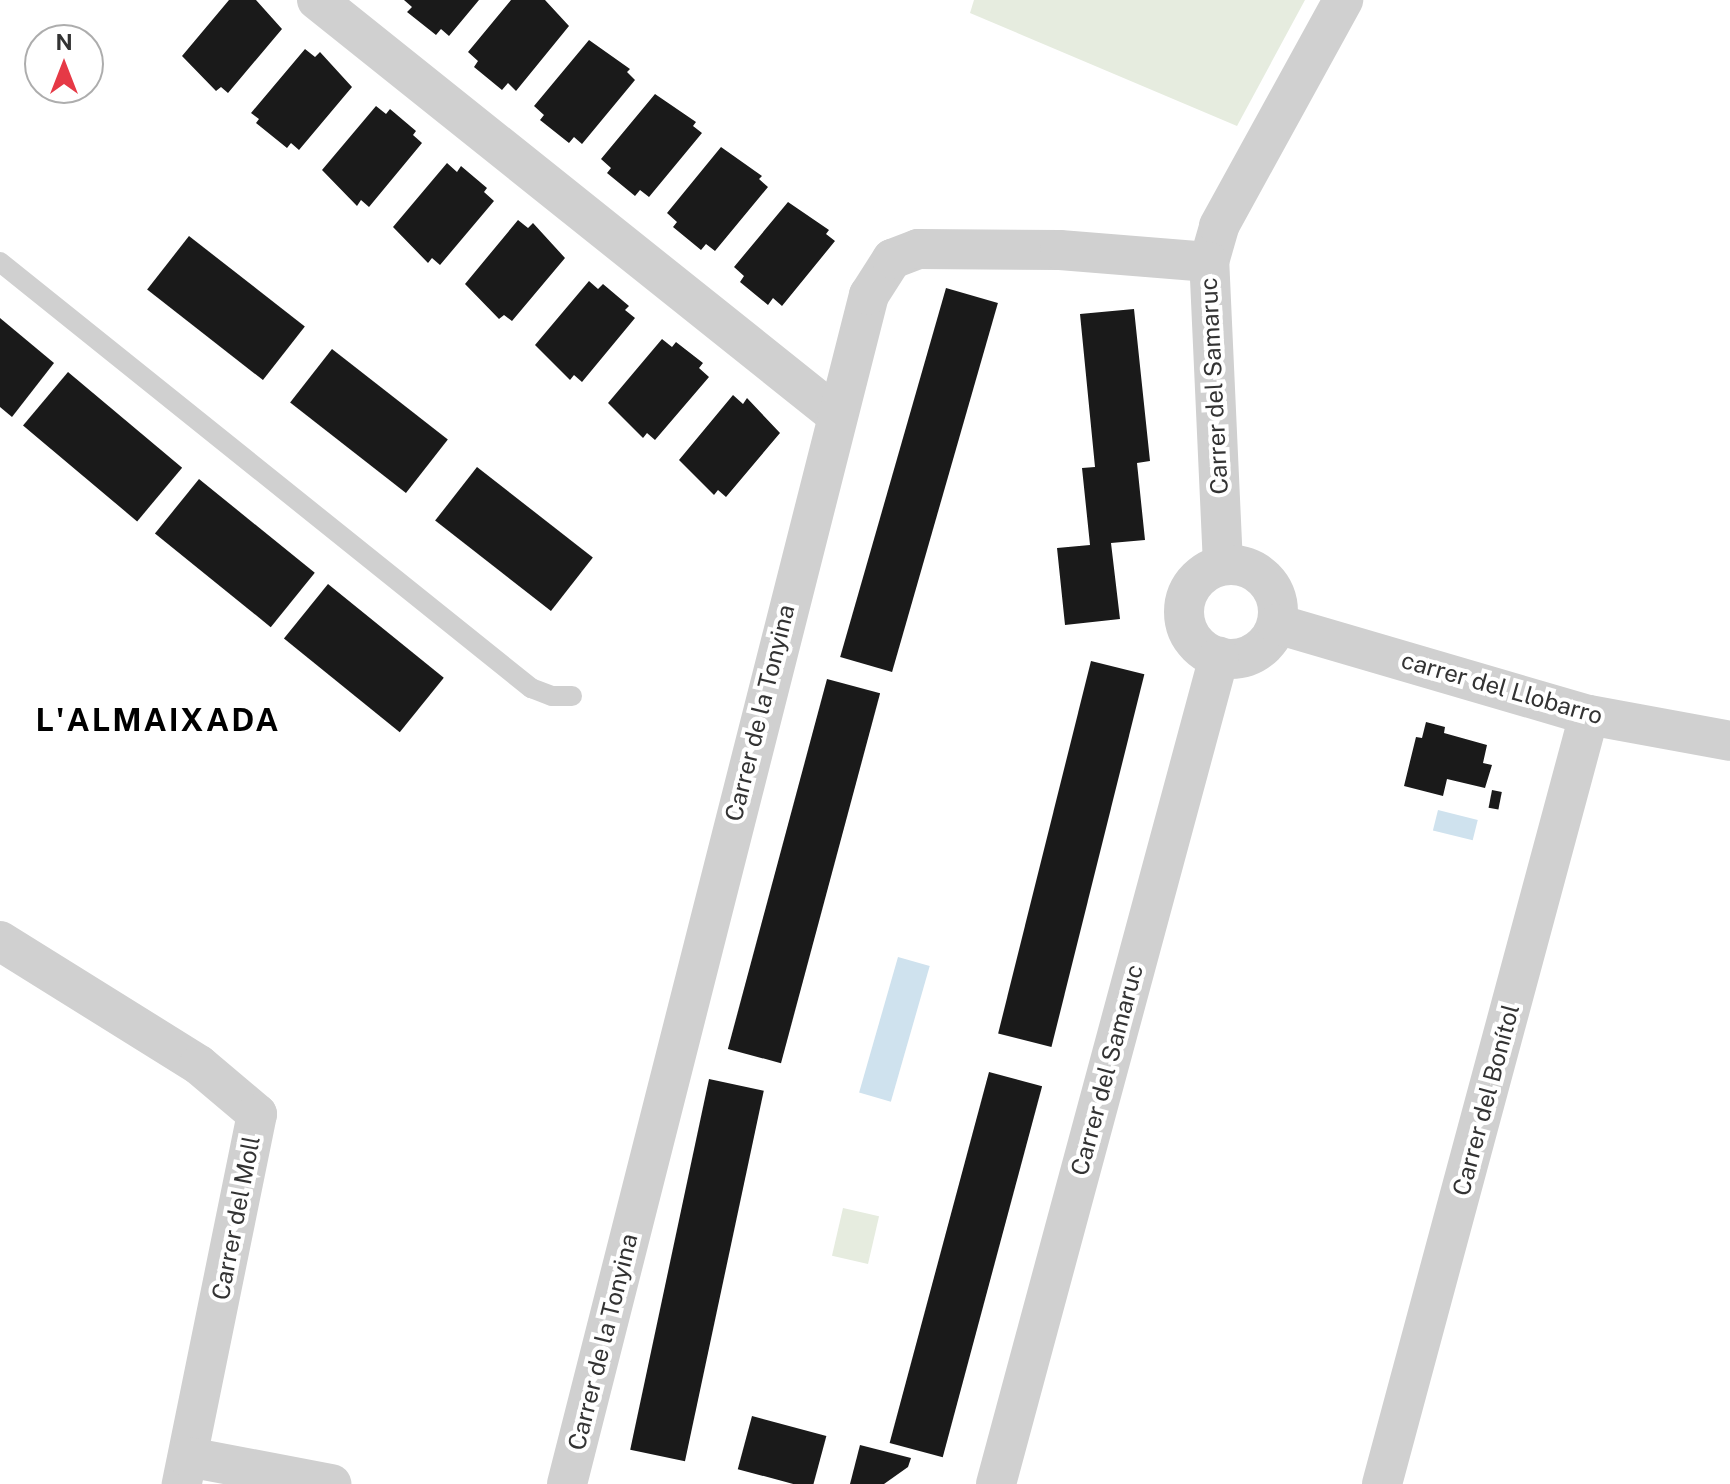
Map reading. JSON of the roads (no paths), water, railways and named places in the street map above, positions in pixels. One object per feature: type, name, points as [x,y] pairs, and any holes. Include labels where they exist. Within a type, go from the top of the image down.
[{"type":"street","points":[[317,0],[835,414]]},
{"type":"street","name":"Carrer del Samaruc","points":[[1223,565],[1209,262],[1219,226],[1343,0]]},
{"type":"street","name":"Carrer de la Tonyina","points":[[567,1484],[835,414],[869,295],[892,259],[918,249],[1060,250],[1209,262]]},
{"type":"street","points":[[1223,565],[1254,570],[1266,580],[1274,593],[1277,624],[1270,637],[1248,656],[1219,657],[1193,639],[1184,609],[1196,580],[1223,565]]},
{"type":"street","name":"carrer del Llobarro","points":[[1277,624],[1589,715],[1730,741]]},
{"type":"street","name":"Carrer del Samaruc","points":[[996,1484],[1219,657]]},
{"type":"street","name":"Carrer del Bonítol","points":[[1382,1484],[1589,715]]},
{"type":"street","name":"Carrer del Moll","points":[[0,941],[199,1065],[257,1114],[185,1470]]},
{"type":"street","points":[[185,1470],[331,1484]]},
{"type":"lane","points":[[0,262],[531,688],[572,696]]},
{"type":"water","points":[[1438,810],[1478,820],[1473,840],[1433,830]]},
{"type":"water","points":[[898,957],[930,966],[891,1102],[859,1093]]},
{"type":"district","name":"L'ALMAIXADA","points":[[158,720]]}]
